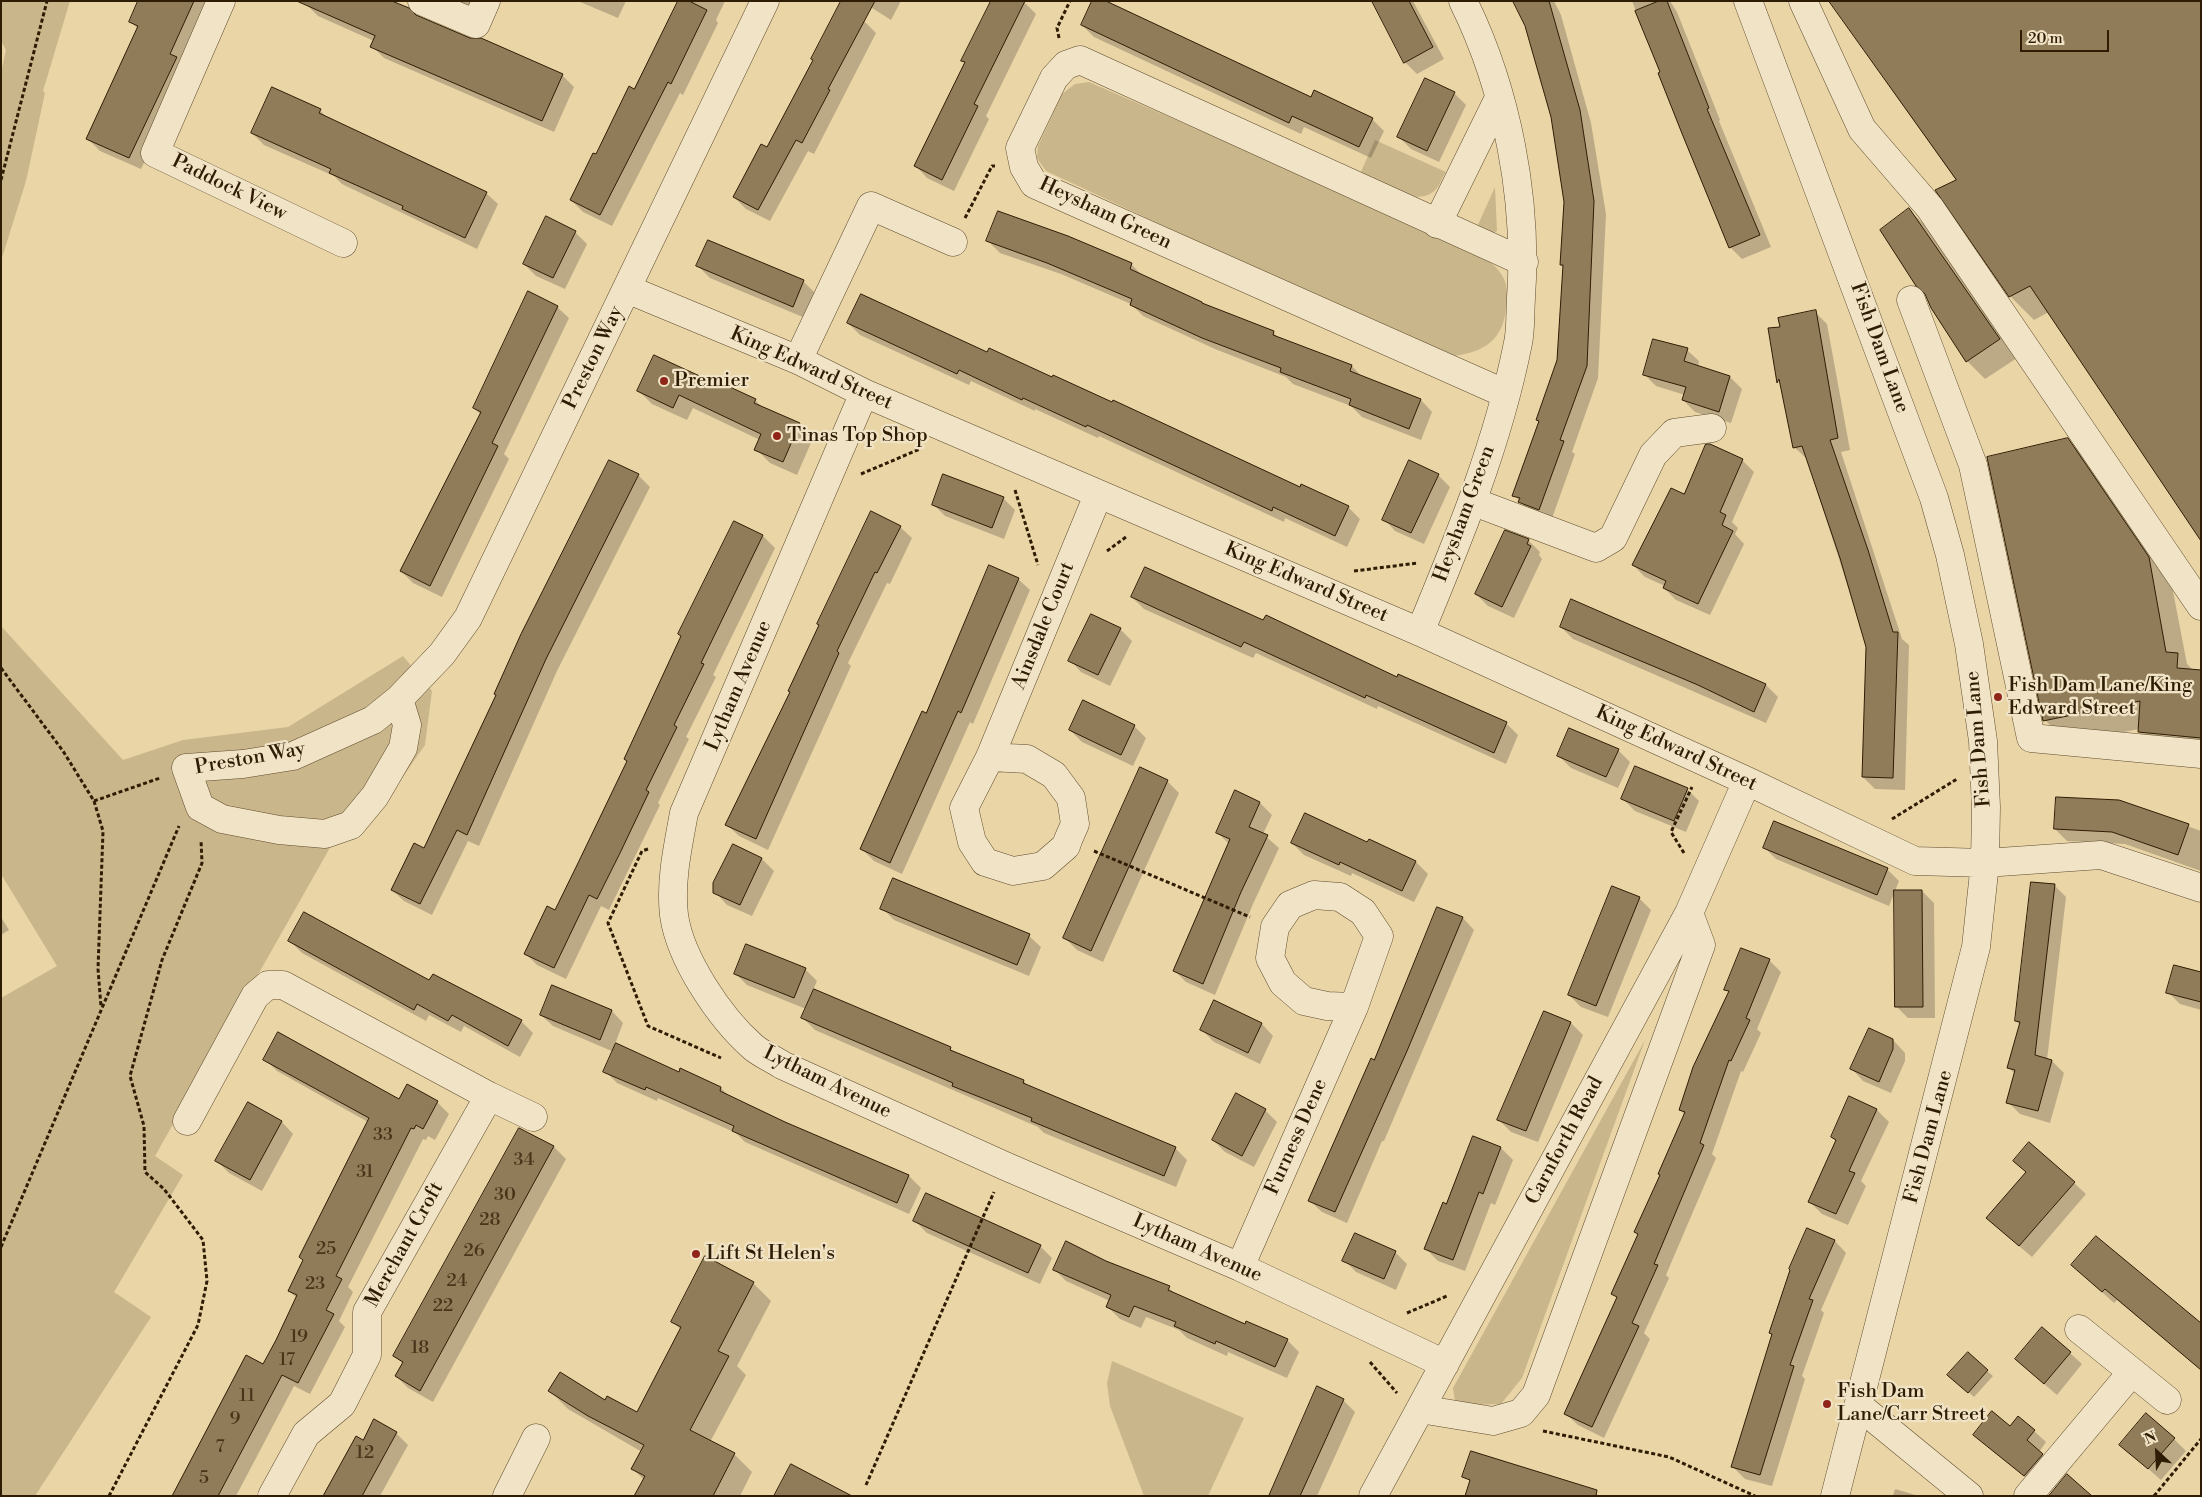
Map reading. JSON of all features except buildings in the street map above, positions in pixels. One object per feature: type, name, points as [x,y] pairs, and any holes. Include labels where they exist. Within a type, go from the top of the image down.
[{"type":"street","name":"Paddock View","points":[[221,1],[155,153],[343,243]]},
{"type":"street","points":[[422,1],[476,24],[486,1]]},
{"type":"street","name":"Preston Way","points":[[399,699],[406,724],[403,748],[375,796],[351,825],[325,834],[279,830],[222,819],[200,807],[186,768],[243,764],[293,756],[373,720],[399,699],[442,654],[468,618],[628,289],[764,1]]},
{"type":"street","name":"Heysham Green","points":[[1420,632],[1474,502],[1506,394],[1519,341],[1524,262],[1520,199],[1511,145],[1499,98],[1474,23],[1463,1]]},
{"type":"street","name":"Fish Dam Lane","points":[[1748,1],[1934,498],[1969,644],[1984,762],[1985,863],[1976,947],[1835,1496]]},
{"type":"street","points":[[1803,1],[1862,129],[1930,208],[2201,606]]},
{"type":"street","points":[[1066,65],[1080,60],[1524,262]]},
{"type":"street","name":"Heysham Green","points":[[1066,65],[1054,78],[1020,148],[1024,167],[1034,184],[1506,394]]},
{"type":"street","points":[[1437,224],[1499,98]]},
{"type":"street","points":[[798,360],[871,206],[953,242]]},
{"type":"street","name":"King Edward Street","points":[[628,289],[798,360],[864,393],[1420,632],[1746,781],[1915,861],[1985,863],[2101,855],[2201,888]]},
{"type":"street","points":[[1911,300],[1973,466],[2031,738],[2201,754]]},
{"type":"street","name":"Lytham Avenue","points":[[864,393],[684,813],[674,873],[674,916],[684,946],[712,1002],[754,1048],[782,1065],[1005,1166],[1240,1267],[1445,1364]]},
{"type":"street","points":[[1474,502],[1596,548],[1613,538],[1653,456],[1674,433],[1712,428]]},
{"type":"street","name":"Ainsdale Court","points":[[990,757],[1027,759],[1054,774],[1071,798],[1074,824],[1066,846],[1043,866],[1013,872],[985,862],[972,842],[964,808],[990,757],[1098,495]]},
{"type":"street","name":"Carnforth Road","points":[[1373,1496],[1689,912],[1746,781]]},
{"type":"street","name":"Furness Dene","points":[[1240,1267],[1354,1007],[1379,936],[1363,912],[1340,898],[1314,894],[1290,905],[1275,927],[1270,958],[1283,983],[1304,1001],[1327,1006],[1354,1007]]},
{"type":"street","points":[[1420,1409],[1493,1421],[1521,1413],[1536,1395],[1701,945],[1689,912]]},
{"type":"street","points":[[187,1122],[254,996],[268,985],[283,985],[489,1096],[533,1117]]},
{"type":"street","name":"Merchant Croft","points":[[272,1496],[306,1434],[342,1404],[367,1355],[367,1312],[489,1096]]},
{"type":"street","points":[[2078,1329],[2167,1400]]},
{"type":"street","points":[[2028,1496],[2132,1372]]},
{"type":"street","points":[[1859,1406],[1970,1496]]},
{"type":"street","points":[[506,1496],[536,1438]]},
{"type":"path","points":[[1,180],[47,1]]},
{"type":"path","points":[[1066,65],[1057,28],[1070,1]]},
{"type":"path","points":[[953,242],[992,166],[1024,167]]},
{"type":"path","points":[[822,491],[956,433]]},
{"type":"path","points":[[1004,454],[1051,609]]},
{"type":"path","points":[[1344,573],[1450,559]]},
{"type":"path","points":[[1,668],[63,751],[94,801],[103,831],[98,969],[102,1009]]},
{"type":"path","points":[[1702,883],[1671,832],[1704,762]]},
{"type":"path","points":[[1864,837],[1984,762]]},
{"type":"path","points":[[94,801],[186,768]]},
{"type":"path","points":[[1,1247],[180,824],[200,807]]},
{"type":"path","points":[[109,1496],[198,1325],[207,1281],[202,1240],[164,1189],[145,1172],[144,1126],[130,1076],[162,960],[202,863],[200,807]]},
{"type":"path","points":[[1068,840],[1275,927]]},
{"type":"path","points":[[866,1485],[1005,1166]]},
{"type":"path","points":[[1369,1328],[1491,1279]]},
{"type":"path","points":[[1542,1431],[1668,1457],[1755,1496]]},
{"type":"path","points":[[2154,1496],[2201,1439]]},
{"type":"shaded area","points":[[1,1],[70,1],[43,91],[45,93],[26,181],[1,261],[1,73],[6,50],[1,41]]},
{"type":"shaded area","points":[[1089,82],[1467,247],[1493,264],[1501,273],[1505,282],[1507,305],[1504,321],[1499,331],[1494,339],[1478,350],[1457,356],[1445,357],[1046,171],[1037,158],[1038,146],[1062,94],[1075,84]]},
{"type":"shaded area","points":[[1375,140],[1446,172],[1437,188],[1425,196],[1416,197],[1386,188],[1360,174]]},
{"type":"shaded area","points":[[1495,187],[1497,231],[1493,234],[1477,227]]},
{"type":"shaded area","points":[[1,626],[123,760],[183,740],[288,727],[403,656],[432,691],[425,745],[367,828],[331,846],[155,1156],[183,1175],[114,1292],[151,1317],[35,1496],[1,1496],[1,998],[57,966],[1,874]]},
{"type":"shaded area","points":[[1645,1040],[1522,1378],[1501,1404],[1468,1405],[1455,1402],[1453,1388]]},
{"type":"shaded area","points":[[1112,1361],[1244,1418],[1208,1496],[1144,1496],[1110,1406],[1107,1383]]},
{"type":"place","name":"Premier","points":[[664,381]]},
{"type":"place","name":"Tinas Top Shop","points":[[777,436]]},
{"type":"place","name":"Fish Dam Lane/King Edward Street","points":[[1998,697]]},
{"type":"place","name":"Lift St Helen's","points":[[696,1254]]},
{"type":"place","name":"Fish Dam Lane/Carr Street","points":[[1827,1404]]}]
